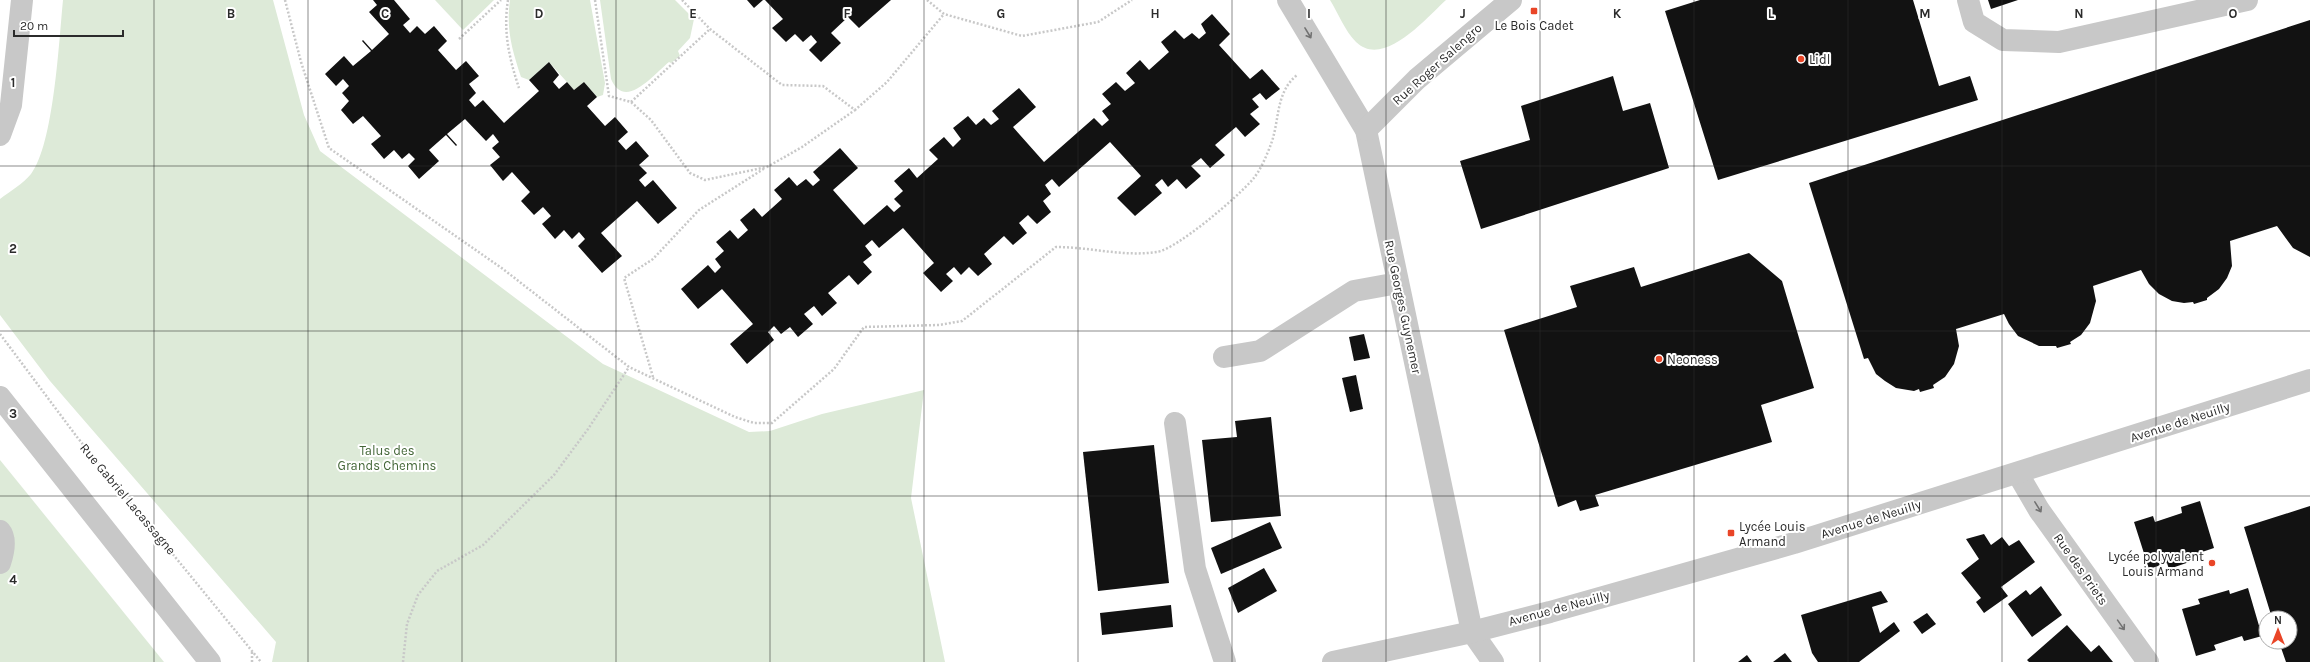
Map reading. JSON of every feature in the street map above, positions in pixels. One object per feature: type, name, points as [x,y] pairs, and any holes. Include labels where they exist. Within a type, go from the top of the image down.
[{"type":"street","points":[[0,135],[11,105],[22,0]]},
{"type":"street","name":"Rue Georges Guynemer","points":[[1288,0],[1366,130],[1472,632]]},
{"type":"street","name":"Rue Roger Salengro","points":[[1366,130],[1417,79],[1511,0]]},
{"type":"street","points":[[1968,0],[1974,22],[2003,40],[2059,42],[2247,0]]},
{"type":"street","points":[[1224,357],[1260,351],[1354,291],[1398,283]]},
{"type":"street","name":"Avenue de Neuilly","points":[[1333,662],[1472,632],[1794,543],[2018,474],[2310,380]]},
{"type":"street","points":[[0,397],[210,662]]},
{"type":"street","points":[[1175,423],[1195,569],[1225,662]]},
{"type":"street","name":"Rue des Priets","points":[[2018,474],[2039,510],[2148,662]]},
{"type":"street","points":[[0,531],[2,533],[4,552],[0,563]]},
{"type":"street","points":[[1472,632],[1492,662]]},
{"type":"path","points":[[285,0],[301,62],[329,148],[503,269],[629,367],[654,377],[735,417],[754,423],[772,423],[834,369],[864,327],[939,325],[962,321],[1056,247],[1076,247],[1115,253],[1158,252],[1181,241],[1254,179],[1271,144],[1277,115],[1287,84],[1321,55]]},
{"type":"path","points":[[459,39],[501,0]]},
{"type":"path","points":[[508,0],[506,37],[510,60],[519,88]]},
{"type":"path","points":[[595,0],[609,96],[631,102],[651,120],[690,173],[705,180],[770,165]]},
{"type":"path","points":[[682,0],[710,30],[782,85],[822,86],[855,110]]},
{"type":"path","points":[[927,0],[944,14],[1022,36],[1098,22],[1132,0]]},
{"type":"path","points":[[654,377],[624,278],[653,260],[699,210],[770,165],[802,147],[855,110],[887,82],[944,14]]},
{"type":"path","points":[[631,102],[710,30]]},
{"type":"path","name":"Rue Gabriel Lacassagne","points":[[0,334],[77,437],[261,662]]},
{"type":"path","points":[[403,662],[407,624],[418,594],[437,572],[483,545],[554,475],[588,429],[629,367]]},
{"type":"path","points":[[252,650],[252,662]]},
{"type":"green space","name":"Talus des Grands Chemins","points":[[63,0],[273,0],[304,115],[320,151],[603,364],[749,432],[770,431],[822,414],[924,390],[911,498],[945,662],[272,662],[276,642],[50,381],[0,315],[0,199],[28,178],[39,160],[45,140],[54,91]]},
{"type":"green space","points":[[435,0],[494,0],[463,30]]},
{"type":"green space","points":[[510,0],[590,0],[605,83],[603,95],[597,97],[584,82],[574,90],[549,62],[529,80],[521,77],[509,30]]},
{"type":"green space","points":[[600,0],[675,0],[694,19],[690,38],[678,51],[680,56],[671,63],[669,62],[647,82],[631,91],[624,92],[617,88],[611,79]]},
{"type":"green space","points":[[1330,0],[1446,0],[1417,28],[1404,38],[1392,45],[1379,49],[1367,49],[1352,38]]},
{"type":"green space","points":[[0,460],[164,662],[0,662]]},
{"type":"building","points":[[373,0],[394,0],[410,19],[403,25],[410,33],[417,26],[425,34],[434,26],[447,41],[438,50],[456,70],[466,61],[479,76],[469,84],[476,93],[469,100],[475,107],[483,100],[504,123],[539,91],[529,80],[549,62],[559,75],[553,82],[559,89],[567,82],[574,90],[584,82],[597,97],[587,106],[605,126],[615,117],[628,132],[618,141],[626,150],[636,141],[649,156],[639,165],[647,173],[639,180],[645,187],[653,180],[677,208],[658,224],[637,201],[601,233],[622,256],[602,273],[578,246],[585,239],[579,232],[572,239],[564,230],[555,239],[542,224],[551,216],[543,207],[534,215],[521,201],[530,192],[512,172],[503,181],[490,165],[500,157],[492,148],[499,142],[493,134],[486,141],[465,119],[447,134],[457,145],[456,146],[446,135],[429,150],[439,161],[419,179],[408,166],[415,159],[409,153],[402,159],[394,150],[384,159],[371,144],[381,136],[363,116],[353,124],[341,110],[349,101],[342,93],[349,86],[343,79],[336,86],[325,74],[344,56],[353,66],[371,51],[362,41],[363,40],[372,50],[389,34],[369,12],[377,5]]},
{"type":"building","points":[[747,0],[763,0],[754,8]]},
{"type":"building","points":[[765,0],[891,0],[859,28],[848,17],[831,33],[841,43],[821,62],[809,50],[817,42],[811,35],[803,42],[795,34],[786,42],[772,28],[783,19]]},
{"type":"building","points":[[1700,0],[1913,0],[1939,86],[1970,76],[1978,100],[1718,180],[1665,11]]},
{"type":"building","points":[[1988,0],[2018,0],[1991,9]]},
{"type":"building","points":[[1212,14],[1230,34],[1219,45],[1250,79],[1262,69],[1280,89],[1266,100],[1260,93],[1252,99],[1259,107],[1250,114],[1260,124],[1245,137],[1236,127],[1215,145],[1225,155],[1210,168],[1201,158],[1191,166],[1201,176],[1186,189],[1177,179],[1168,187],[1162,179],[1155,185],[1162,193],[1135,216],[1117,198],[1141,176],[1110,142],[1059,187],[1052,179],[1045,185],[1051,194],[1043,201],[1051,212],[1037,224],[1028,215],[1019,223],[1027,233],[1013,245],[1004,236],[984,254],[992,264],[978,276],[969,267],[961,275],[954,267],[946,274],[953,281],[941,292],[923,273],[934,263],[903,228],[879,248],[872,240],[865,246],[872,255],[863,262],[872,272],[858,285],[849,275],[828,293],[837,303],[822,316],[814,306],[804,314],[813,324],[798,337],[790,327],[781,334],[774,326],[768,332],[774,340],[747,364],[730,344],[753,324],[722,289],[698,309],[681,289],[708,265],[715,273],[721,267],[715,259],[724,251],[716,242],[730,230],[738,239],[748,230],[740,220],[754,208],[762,217],[782,199],[774,190],[789,177],[797,186],[806,179],[813,186],[820,180],[813,172],[840,148],[858,168],[833,190],[864,225],[887,205],[894,212],[901,206],[894,199],[903,191],[894,181],[909,168],[917,178],[938,159],[929,150],[944,137],[953,147],[961,139],[953,128],[968,116],[976,125],[984,118],[991,125],[999,119],[992,111],[1019,88],[1036,107],[1013,127],[1044,162],[1094,118],[1102,126],[1109,120],[1102,111],[1111,104],[1102,94],[1116,82],[1125,91],[1135,83],[1126,73],[1140,60],[1149,70],[1169,52],[1161,42],[1175,30],[1184,39],[1192,33],[1199,39],[1206,33],[1201,24]]},
{"type":"building","points":[[2310,20],[2310,257],[2293,248],[2277,226],[2230,241],[2232,266],[2227,278],[2219,289],[2207,298],[2207,300],[2194,304],[2193,302],[2184,303],[2172,301],[2159,294],[2149,284],[2141,270],[2093,286],[2096,301],[2090,323],[2081,335],[2070,342],[2071,344],[2057,348],[2056,346],[2039,346],[2018,336],[2004,314],[1956,329],[1959,346],[1954,364],[1945,377],[1933,385],[1934,388],[1920,392],[1919,389],[1914,391],[1896,388],[1876,374],[1868,358],[1864,359],[1809,183]]},
{"type":"building","points":[[1613,76],[1623,111],[1650,103],[1669,168],[1481,229],[1460,161],[1530,140],[1521,106]]},
{"type":"building","name":"Neoness","points":[[1749,253],[1782,281],[1814,388],[1761,405],[1772,442],[1595,495],[1599,506],[1580,511],[1576,500],[1558,507],[1504,330],[1577,307],[1570,286],[1634,267],[1641,287]]},
{"type":"building","points":[[1364,334],[1370,358],[1354,361],[1349,337]]},
{"type":"building","points":[[1356,375],[1363,409],[1350,412],[1342,378]]},
{"type":"building","points":[[1271,417],[1281,516],[1211,522],[1202,440],[1237,437],[1235,421]]},
{"type":"building","points":[[1154,445],[1169,583],[1098,591],[1083,452]]},
{"type":"building","points":[[2200,501],[2214,548],[2196,554],[2198,559],[2169,569],[2167,563],[2149,569],[2134,522],[2153,516],[2155,522],[2182,513],[2181,507]]},
{"type":"building","points":[[2310,506],[2310,662],[2286,662],[2282,650],[2298,650],[2298,610],[2270,610],[2244,527]]},
{"type":"building","points":[[1270,522],[1282,548],[1221,574],[1211,548]]},
{"type":"building","points":[[1984,534],[1991,545],[2002,537],[2009,546],[2019,540],[2035,562],[2001,587],[2008,596],[1984,613],[1976,602],[1981,598],[1961,573],[1979,559],[1966,539]]},
{"type":"building","points":[[1264,568],[1277,591],[1238,613],[1228,588]]},
{"type":"building","points":[[2041,586],[2062,615],[2032,637],[2008,604],[2026,590],[2030,595]]},
{"type":"building","points":[[2248,588],[2258,622],[2258,637],[2244,641],[2242,636],[2214,645],[2216,650],[2196,656],[2182,609],[2200,604],[2198,599],[2229,590],[2230,594]]},
{"type":"building","points":[[1881,591],[1888,602],[1872,607],[1880,633],[1894,622],[1900,631],[1859,662],[1818,662],[1812,653],[1801,615]]},
{"type":"building","points":[[1171,605],[1173,627],[1102,635],[1100,613]]},
{"type":"building","points":[[1927,613],[1936,624],[1922,634],[1913,622]]},
{"type":"building","points":[[2067,625],[2091,652],[2099,645],[2113,662],[2029,662],[2027,660]]},
{"type":"building","points":[[1785,653],[1792,662],[1773,662]]},
{"type":"building","points":[[1747,655],[1752,662],[1738,662]]},
{"type":"place","name":"Le Bois Cadet","points":[[1534,11]]},
{"type":"place","name":"Lidl","points":[[1801,59]]},
{"type":"place","name":"Neoness","points":[[1659,359]]},
{"type":"place","name":"Lycée Louis Armand","points":[[1731,533]]},
{"type":"place","name":"Lycée polyvalent Louis Armand","points":[[2212,563]]}]
